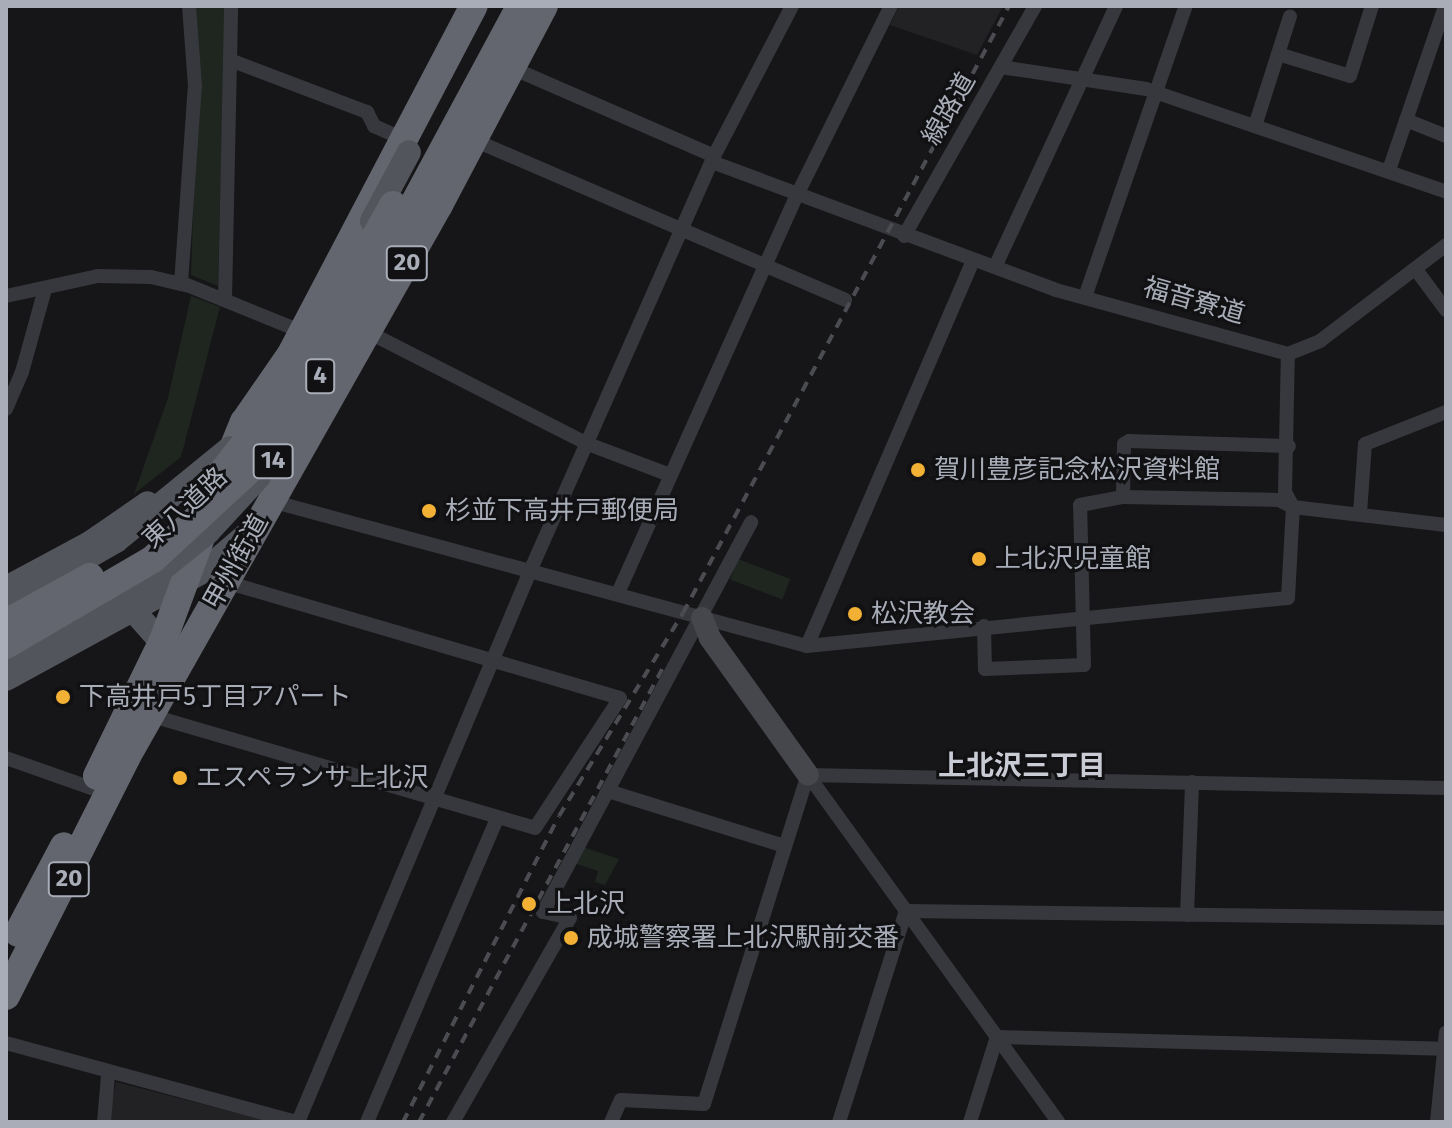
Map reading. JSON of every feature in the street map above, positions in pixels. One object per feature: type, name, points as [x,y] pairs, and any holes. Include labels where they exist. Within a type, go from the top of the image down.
[{"type":"highway","name":"甲州街道","points":[[6,957],[162,643],[244,422],[302,332],[406,146],[474,6]]},
{"type":"highway","name":"4","points":[[6,623],[142,543],[216,480],[252,438],[328,323],[500,6]]},
{"type":"highway","name":"4","points":[[6,645],[153,559],[219,502],[267,450],[333,354],[520,6]]},
{"type":"highway","name":"甲州街道","points":[[6,996],[149,715],[474,140],[541,6]]},
{"type":"main road","name":"東八道路","points":[[6,604],[116,541],[222,458],[290,368],[482,6]]},
{"type":"main road","name":"東八道路","points":[[6,662],[108,606],[167,565],[208,532],[281,453],[334,372],[442,171],[541,6]]},
{"type":"main road","name":"14","points":[[6,588],[90,543],[164,491],[244,422]]},
{"type":"main road","name":"14","points":[[6,679],[224,557],[266,508]]},
{"type":"main road","points":[[133,610],[162,643]]},
{"type":"street","points":[[181,284],[195,86],[189,6]]},
{"type":"street","points":[[225,299],[231,6]]},
{"type":"street","points":[[6,1043],[108,1075],[297,1122],[496,660],[531,569],[713,159],[792,6]]},
{"type":"street","points":[[618,593],[797,195],[891,6]]},
{"type":"street","name":"線路道","points":[[904,236],[1035,6]]},
{"type":"street","points":[[995,267],[1079,79],[1116,6]]},
{"type":"street","points":[[1086,294],[1186,6]]},
{"type":"street","points":[[1278,54],[1350,76],[1372,6]]},
{"type":"street","points":[[1389,170],[1445,6]]},
{"type":"street","points":[[1255,126],[1290,16]]},
{"type":"street","points":[[230,60],[367,112],[374,126],[406,146]]},
{"type":"street","points":[[1001,67],[1155,94],[1389,170],[1446,192]]},
{"type":"street","name":"福音寮道","points":[[512,68],[713,159],[904,236],[1056,290],[1086,294],[1288,354]]},
{"type":"street","points":[[1406,120],[1446,136]]},
{"type":"street","points":[[474,140],[845,300]]},
{"type":"street","points":[[266,508],[531,569],[807,646],[1288,598],[1293,507],[1285,492],[1289,446],[1288,354],[1320,341],[1417,271],[1446,245]]},
{"type":"street","points":[[807,646],[973,261]]},
{"type":"street","points":[[1417,271],[1446,310]]},
{"type":"street","points":[[6,296],[125,274],[181,284],[302,332],[361,344],[588,444],[670,475]]},
{"type":"street","points":[[6,409],[22,372],[45,289]]},
{"type":"street","points":[[1360,513],[1365,444],[1446,412]]},
{"type":"street","points":[[1123,497],[1124,444],[1129,441],[1289,446]]},
{"type":"street","points":[[984,626],[985,669],[1084,665],[1080,505],[1123,497],[1279,500],[1293,507],[1446,525]]},
{"type":"street","points":[[453,1122],[570,918],[543,912],[751,522]]},
{"type":"street","points":[[149,715],[535,828],[620,698],[226,582]]},
{"type":"street","points":[[702,618],[710,638],[1058,1122]]},
{"type":"street","points":[[6,758],[91,788]]},
{"type":"street","points":[[808,775],[1446,788]]},
{"type":"street","points":[[611,1122],[621,1100],[704,1104],[808,775]]},
{"type":"street","points":[[1187,915],[1192,782]]},
{"type":"street","points":[[608,791],[785,846]]},
{"type":"street","points":[[367,1122],[497,818]]},
{"type":"street","points":[[906,911],[1446,918]]},
{"type":"street","points":[[839,1122],[906,911]]},
{"type":"street","points":[[1437,1122],[1446,1032]]},
{"type":"street","points":[[997,1037],[1443,1049]]},
{"type":"street","points":[[970,1122],[997,1037]]},
{"type":"street","points":[[104,1122],[108,1075]]},
{"type":"shaded area","points":[[194,6],[225,6],[218,286],[191,275],[198,69]]},
{"type":"shaded area","points":[[899,6],[1003,6],[977,55],[890,25]]},
{"type":"shaded area","points":[[191,296],[220,307],[181,457],[134,494],[168,398]]},
{"type":"shaded area","points":[[738,559],[790,579],[782,600],[730,580]]},
{"type":"shaded area","points":[[583,847],[619,859],[605,885],[595,882],[598,871],[574,863]]},
{"type":"shaded area","points":[[116,1082],[272,1122],[108,1122]]},
{"type":"railway","points":[[403,1122],[559,816],[683,613],[1009,6]]},
{"type":"railway","points":[[419,1122],[666,662]]},
{"type":"place","name":"賀川豊彦記念松沢資料館","points":[[918,470]]},
{"type":"place","name":"杉並下高井戸郵便局","points":[[429,511]]},
{"type":"place","name":"上北沢児童館","points":[[979,559]]},
{"type":"place","name":"松沢教会","points":[[855,614]]},
{"type":"place","name":"下高井戸5丁目アパート","points":[[63,697]]},
{"type":"place","name":"エスペランサ上北沢","points":[[180,778]]},
{"type":"place","name":"上北沢","points":[[529,904]]},
{"type":"place","name":"成城警察署上北沢駅前交番","points":[[571,938]]},
{"type":"district","name":"上北沢三丁目","points":[[1022,766]]}]
